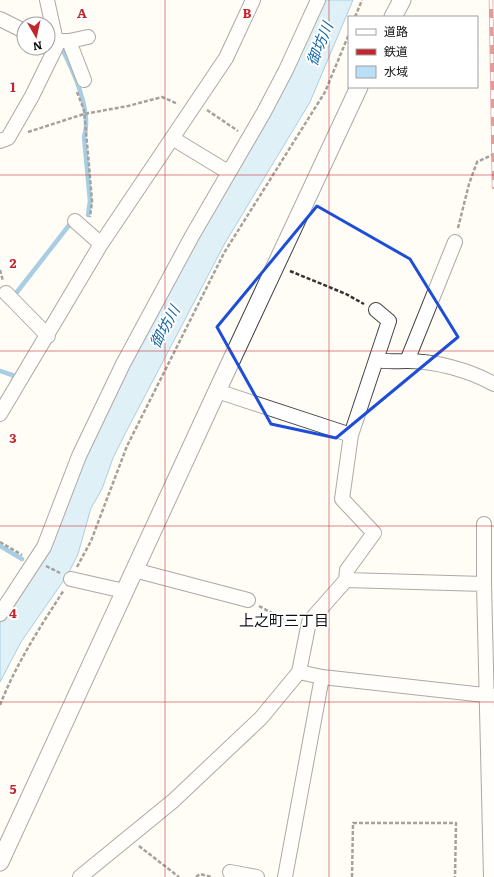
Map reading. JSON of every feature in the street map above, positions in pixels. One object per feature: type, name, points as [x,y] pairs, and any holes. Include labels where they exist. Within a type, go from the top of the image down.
[{"type":"street","points":[[47,0],[57,43],[80,84]]},
{"type":"street","points":[[0,414],[48,336],[101,244],[226,58],[253,0]]},
{"type":"street","points":[[0,614],[40,563],[44,547],[79,456],[123,364],[228,172],[249,138],[286,70],[318,0]]},
{"type":"street","points":[[394,16],[402,0]]},
{"type":"street","points":[[0,19],[16,27]]},
{"type":"street","points":[[57,43],[88,37]]},
{"type":"street","points":[[4,139],[32,96],[57,43]]},
{"type":"street","points":[[0,862],[124,591],[359,88]]},
{"type":"street","points":[[172,138],[228,172]]},
{"type":"street","points":[[79,224],[101,244]]},
{"type":"street","points":[[407,361],[454,242]]},
{"type":"street","points":[[6,293],[48,336]]},
{"type":"street","points":[[83,876],[173,801],[261,718],[299,672],[309,622],[346,580],[347,570],[374,533],[342,499],[351,435],[389,321],[376,310]]},
{"type":"street","points":[[376,360],[389,363],[407,361],[430,363],[457,369],[494,384]]},
{"type":"street","points":[[217,391],[351,435]]},
{"type":"street","points":[[484,524],[484,584],[491,696],[491,877]]},
{"type":"street","points":[[134,570],[248,600]]},
{"type":"street","points":[[68,577],[124,591]]},
{"type":"street","points":[[346,580],[484,584]]},
{"type":"street","points":[[299,672],[322,677],[491,696]]},
{"type":"street","points":[[285,877],[322,677]]},
{"type":"street","points":[[230,872],[257,877]]},
{"type":"path","points":[[355,16],[362,0]]},
{"type":"path","points":[[0,705],[7,687],[34,635],[91,541],[127,446],[224,253],[325,92],[348,36]]},
{"type":"path","points":[[79,224],[91,215],[92,201],[80,84]]},
{"type":"path","points":[[4,139],[84,114],[128,106],[162,96],[194,107],[249,138]]},
{"type":"path","points":[[454,242],[469,184],[477,162],[492,155]]},
{"type":"path","points":[[276,266],[346,294],[376,310]]},
{"type":"path","points":[[0,542],[68,577]]},
{"type":"path","points":[[248,600],[281,618],[305,636]]},
{"type":"path","points":[[352,877],[353,823],[456,823],[455,877]]},
{"type":"path","points":[[130,838],[178,877]]},
{"type":"path","points":[[196,877],[200,874],[212,877]]},
{"type":"highlighted area","points":[[317,206],[410,259],[458,337],[336,438],[271,424],[217,327]]},
{"type":"water","name":"御坊川","points":[[323,0],[353,0],[310,102],[225,243],[126,432],[113,458],[102,489],[91,508],[78,554],[68,574],[21,642],[0,682],[0,623],[30,576],[96,426]]},
{"type":"waterway","points":[[60,45],[80,90],[86,115],[84,137],[90,201],[88,215]]},
{"type":"waterway","points":[[17,292],[70,224]]},
{"type":"waterway","points":[[0,371],[15,376],[13,380]]},
{"type":"waterway","points":[[0,546],[22,559]]},
{"type":"railway","points":[[491,0],[494,187]]},
{"type":"district","name":"上之町三丁目","points":[[284,621]]}]
